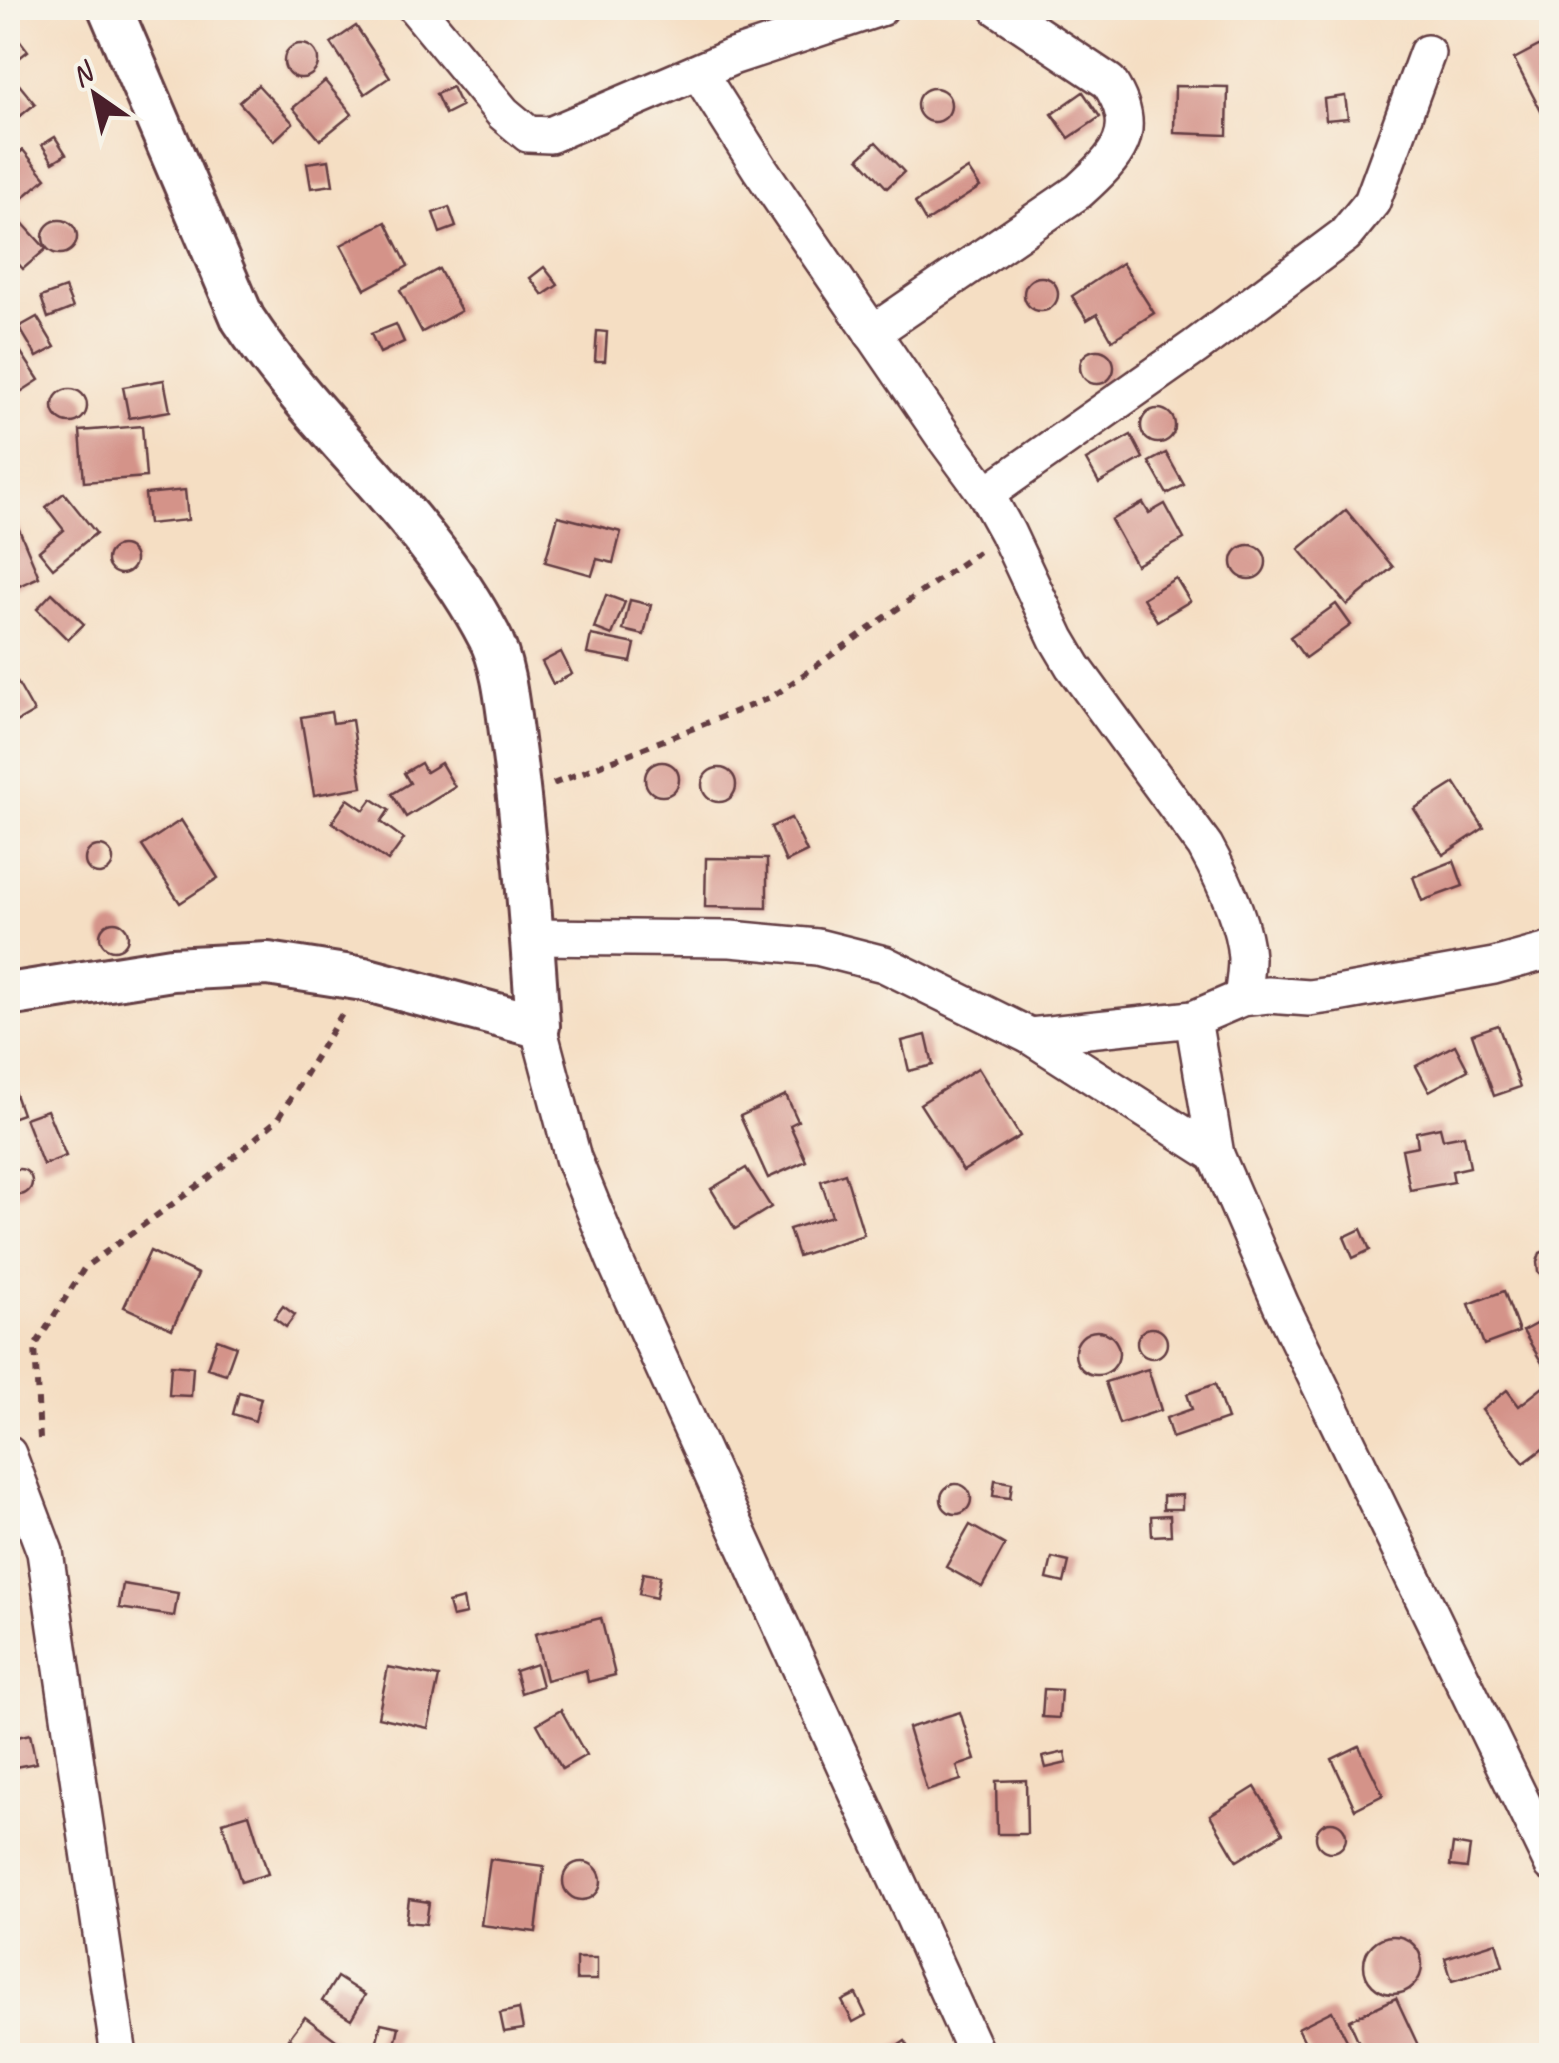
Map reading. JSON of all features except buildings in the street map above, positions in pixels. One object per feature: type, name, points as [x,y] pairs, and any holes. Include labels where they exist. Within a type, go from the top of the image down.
[{"type":"street","points":[[110,8],[243,319],[267,356],[426,540],[460,586],[492,640],[506,693],[519,797],[538,1026],[573,1158],[614,1261],[978,2056]]},
{"type":"street","points":[[416,8],[503,114],[528,134],[550,136],[732,57],[880,8]]},
{"type":"street","points":[[872,333],[1079,191],[1104,168],[1123,140],[1125,114],[1109,82],[998,8]]},
{"type":"street","points":[[986,494],[1345,236],[1372,202],[1427,53]]},
{"type":"street","points":[[699,73],[760,169],[986,494],[1073,666],[1206,846],[1244,944],[1242,998]]},
{"type":"street","points":[[532,938],[731,939],[817,947],[884,964],[1030,1036],[1216,1155]]},
{"type":"street","points":[[1030,1036],[1193,1019],[1242,998],[1338,994],[1494,966],[1552,950]]},
{"type":"street","points":[[8,995],[172,969],[268,964],[364,979],[538,1026]]},
{"type":"street","points":[[1193,1019],[1216,1155],[1280,1305],[1552,1864]]},
{"type":"street","points":[[24,1454],[45,1552],[119,2056]]},
{"type":"path","points":[[519,797],[772,697],[1008,532]]},
{"type":"path","points":[[24,1454],[35,1346],[86,1267],[210,1177],[278,1120],[364,979]]}]
